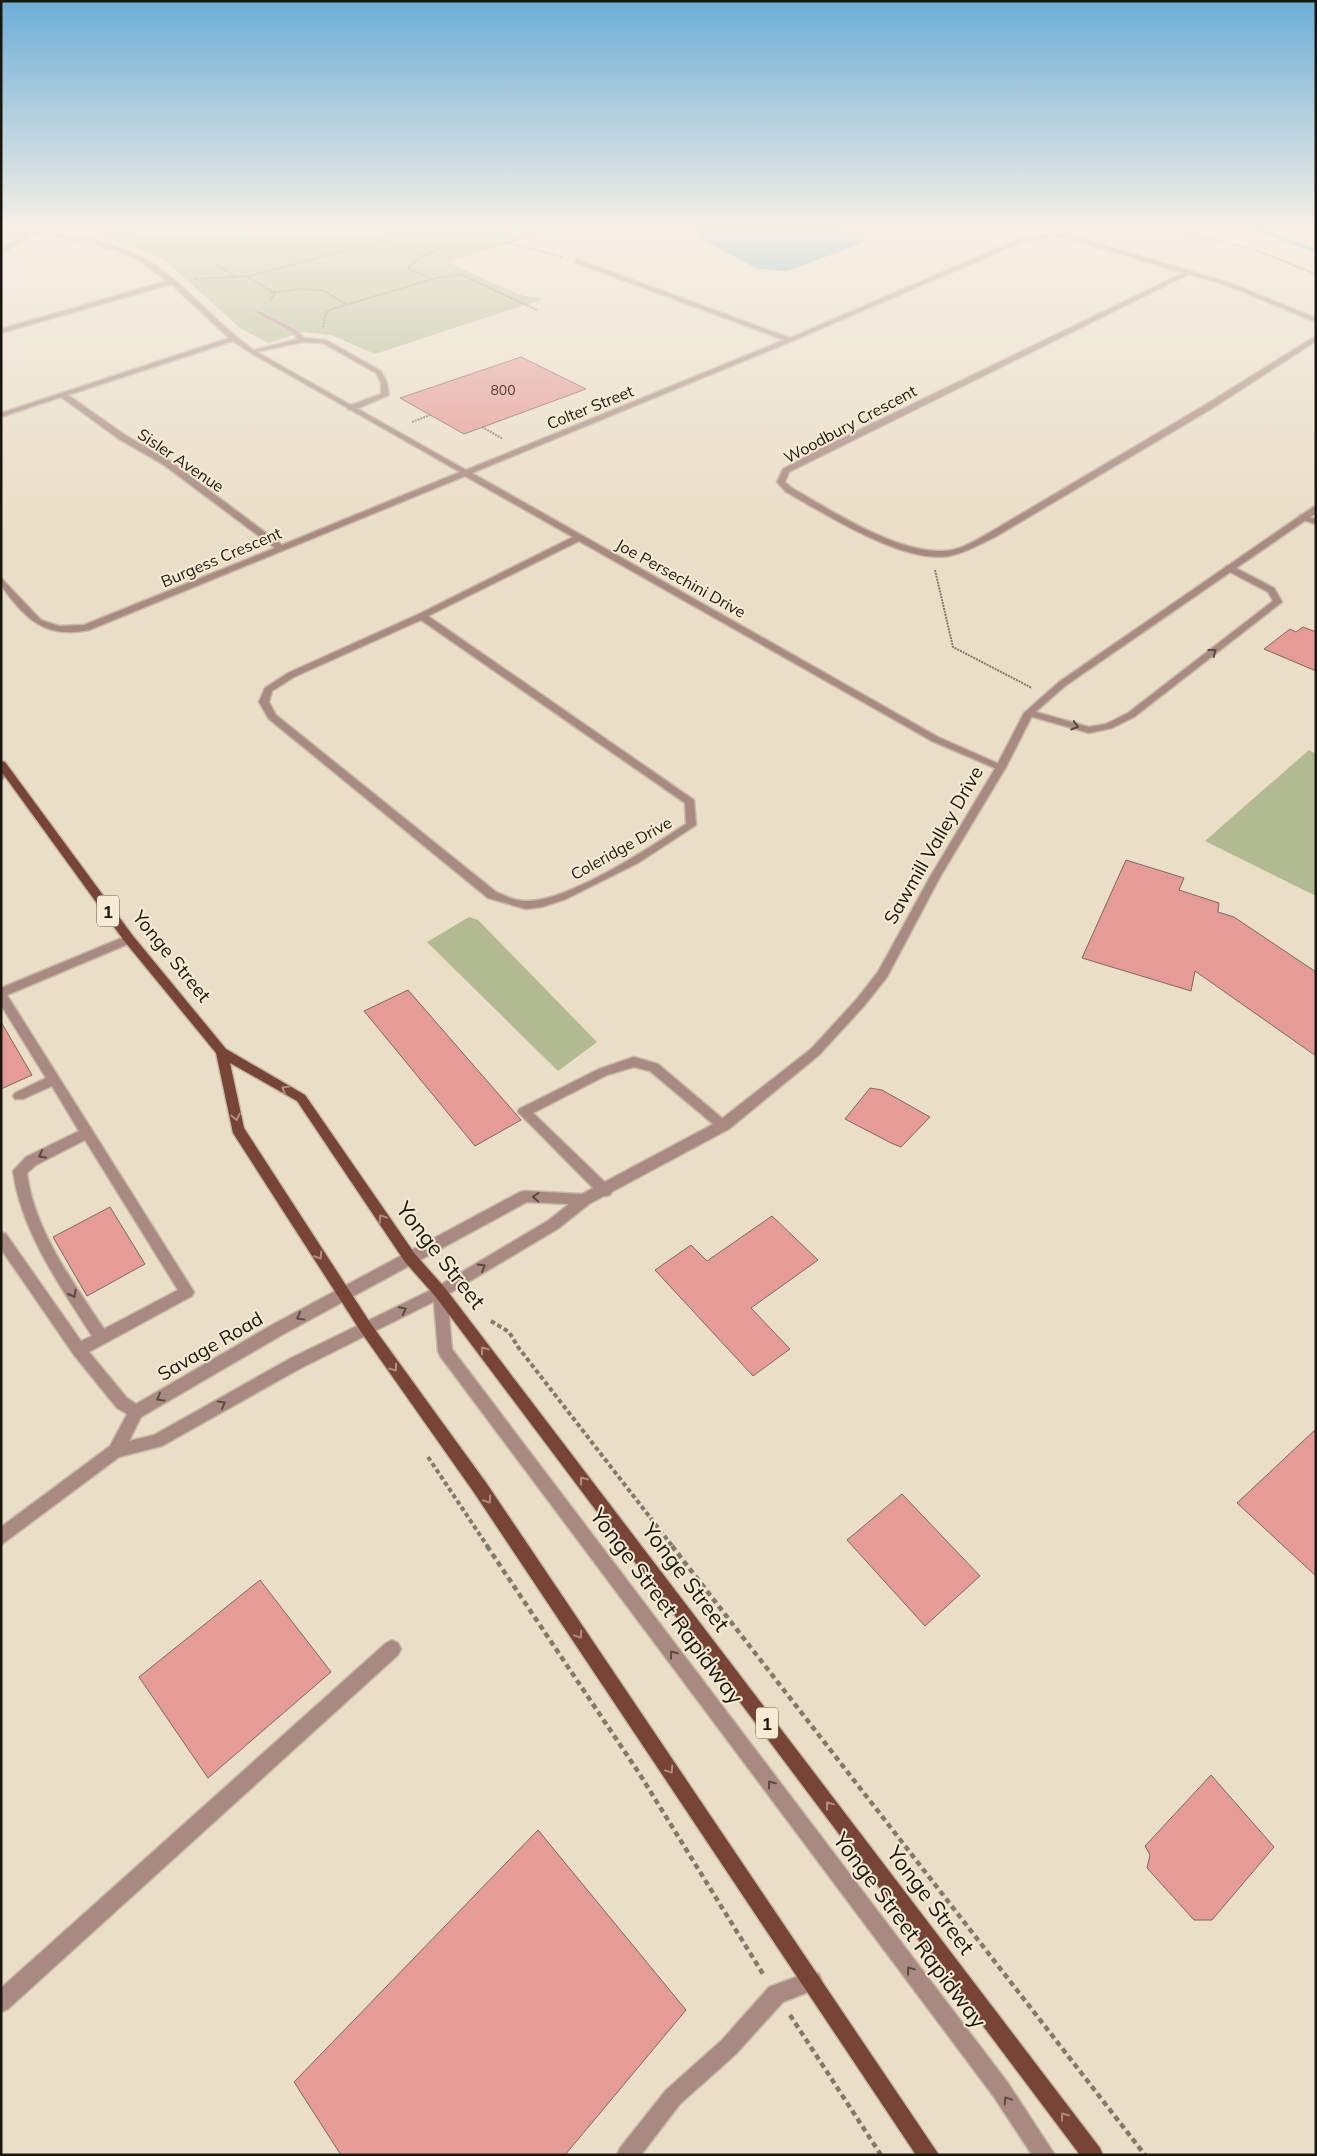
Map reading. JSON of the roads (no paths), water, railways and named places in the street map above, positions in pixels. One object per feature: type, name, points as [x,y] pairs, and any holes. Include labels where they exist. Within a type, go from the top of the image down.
[{"type":"main road","name":"Yonge Street","points":[[3,771],[130,940],[222,1052],[301,1098],[410,1258],[440,1292],[1093,2155]]},
{"type":"main road","name":"Yonge Street","points":[[222,1052],[238,1129],[343,1293],[481,1489],[929,2155]]},
{"type":"street","points":[[1,331],[15,327]]},
{"type":"street","name":"Joe Persechini Drive","points":[[218,327],[231,339],[253,352],[935,739],[1001,767]]},
{"type":"street","points":[[286,327],[294,331],[302,340]]},
{"type":"street","points":[[754,327],[790,340]]},
{"type":"street","name":"Colter Street","points":[[464,472],[821,327]]},
{"type":"street","name":"Woodbury Crescent","points":[[1077,327],[825,450],[786,471],[781,482],[788,490],[845,523],[919,552],[942,554],[957,551],[992,535],[1208,407],[1316,338]]},
{"type":"street","points":[[1,415],[64,396],[231,339]]},
{"type":"street","points":[[253,352],[302,340],[324,341],[379,372],[384,384],[385,395],[351,408]]},
{"type":"street","name":"Sisler Avenue","points":[[64,396],[122,437],[167,463],[281,548]]},
{"type":"street","name":"Burgess Crescent","points":[[1,580],[20,604],[43,625],[61,629],[86,628],[464,472]]},
{"type":"street","name":"Sawmill Valley Drive","points":[[366,1328],[440,1292],[554,1224],[584,1200],[605,1191],[724,1125],[815,1052],[860,1003],[883,974],[935,877],[1001,767],[1029,713],[1062,684],[1303,517],[1316,510]]},
{"type":"street","points":[[1303,517],[1316,522]]},
{"type":"street","name":"Coleridge Drive","points":[[422,616],[690,802],[691,825],[584,888],[546,902],[527,905],[492,895],[272,717],[264,702],[268,690],[291,675],[422,616],[578,538]]},
{"type":"street","points":[[1029,713],[1089,730],[1109,726],[1131,715],[1278,602],[1271,590],[1229,568]]},
{"type":"street","points":[[80,1350],[187,1292],[1,994],[130,940]]},
{"type":"street","points":[[605,1191],[524,1112],[604,1072],[634,1062],[654,1067],[724,1125]]},
{"type":"street","points":[[19,1096],[53,1080]]},
{"type":"street","points":[[86,1133],[31,1160],[20,1172],[20,1183],[46,1246],[82,1309],[102,1337]]},
{"type":"street","name":"Sawmill Valley Drive","points":[[343,1293],[525,1196],[584,1200]]},
{"type":"street","points":[[1,1238],[80,1350],[122,1403],[136,1412],[114,1451],[1,1537]]},
{"type":"street","name":"Yonge Street Rapidway","points":[[440,1292],[445,1351],[1001,2090],[1045,2155]]},
{"type":"street","name":"Savage Road","points":[[136,1412],[343,1293]]},
{"type":"street","points":[[114,1451],[157,1441],[296,1363],[366,1328]]},
{"type":"street","points":[[1,2002],[392,1649]]},
{"type":"street","points":[[627,2155],[673,2097],[729,2047],[776,1994],[812,1981]]}]
